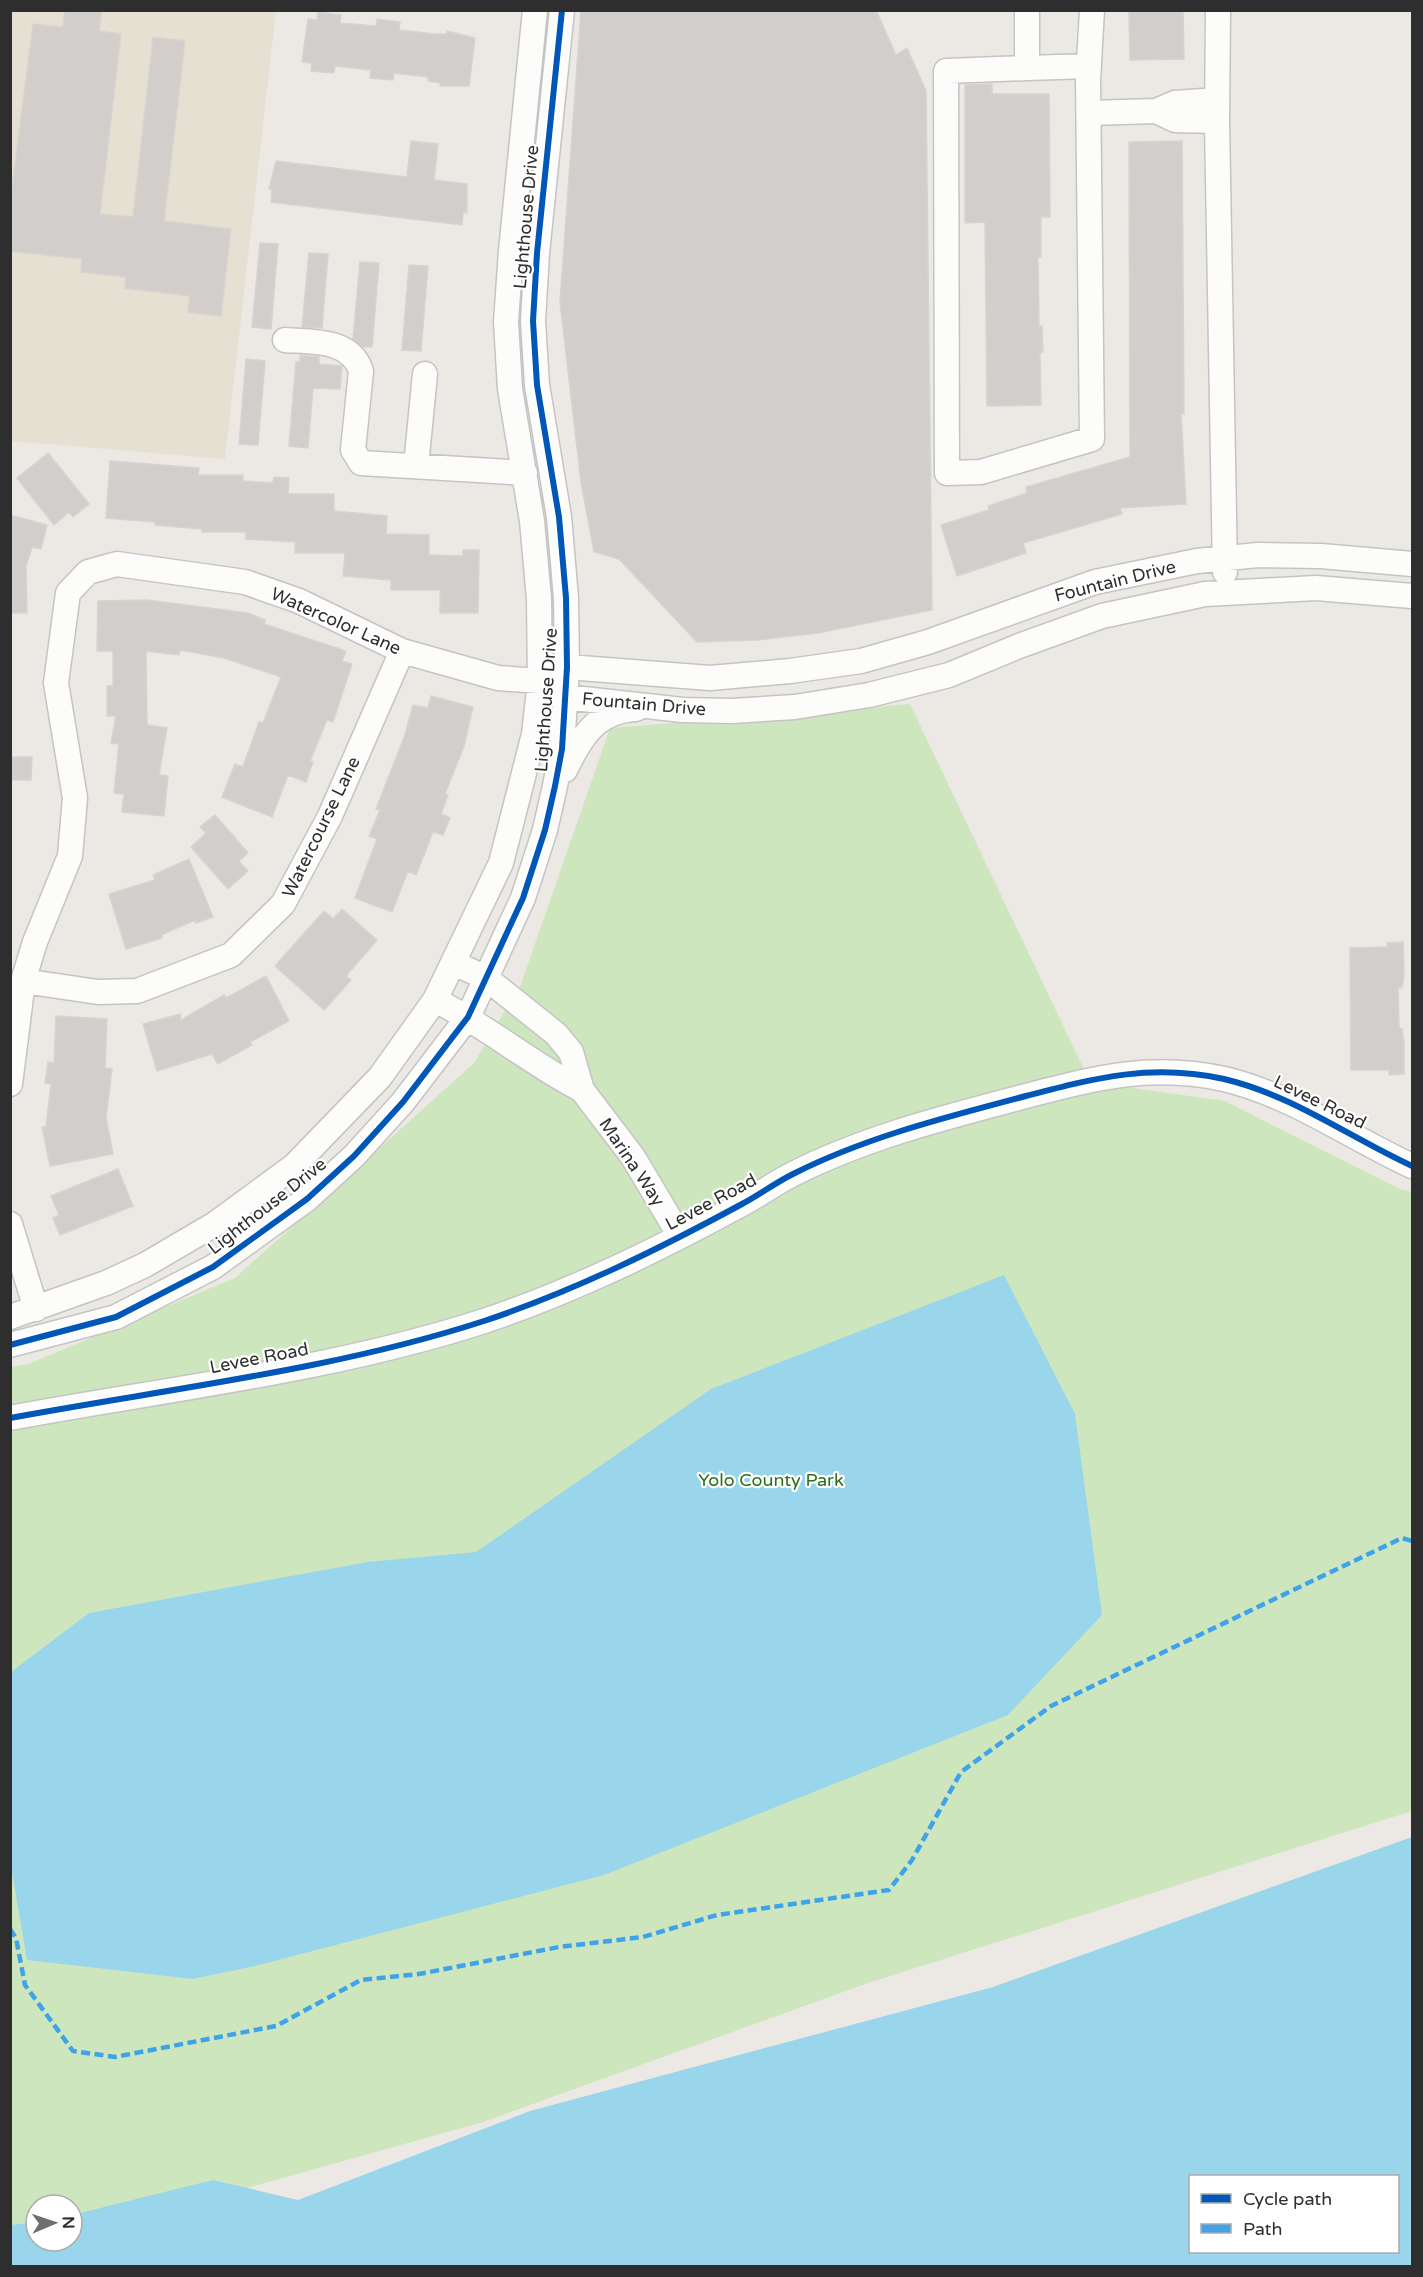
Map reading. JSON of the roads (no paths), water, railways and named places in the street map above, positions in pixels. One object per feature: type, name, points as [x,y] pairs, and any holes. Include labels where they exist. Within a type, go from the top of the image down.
[{"type":"street","name":"Lighthouse Drive","points":[[10,1317],[36,1309],[145,1265],[215,1224],[294,1166],[380,1077],[435,1000],[501,863],[534,734],[540,681],[539,599],[525,473],[510,389],[506,322],[535,10]]},
{"type":"street","name":"Lighthouse Drive","points":[[10,1345],[116,1317],[213,1267],[307,1199],[354,1156],[403,1102],[468,1017],[523,898],[545,830],[554,793],[562,749],[567,667],[566,598],[559,518],[537,385],[533,321],[539,231],[562,10]]},
{"type":"street","points":[[1027,10],[1027,68]]},
{"type":"street","points":[[1089,66],[946,71],[947,472],[981,472],[1092,439],[1089,114],[1092,10]]},
{"type":"street","points":[[1218,10],[1217,111],[1224,558],[1227,592]]},
{"type":"street","points":[[1089,114],[1156,111],[1175,103],[1217,111]]},
{"type":"street","points":[[285,339],[339,346],[357,359],[361,371],[352,450],[361,463],[525,473]]},
{"type":"street","points":[[416,466],[425,374]]},
{"type":"street","name":"Fountain Drive","points":[[1413,564],[1321,556],[1258,555],[1197,561],[1095,582],[928,642],[861,661],[790,671],[710,678],[567,667],[540,681],[565,697],[659,707],[732,711],[795,707],[869,695],[949,675],[1019,646],[1102,616],[1205,594],[1316,588],[1413,596]]},
{"type":"street","name":"Watercolor Lane","points":[[10,1084],[23,981],[35,942],[70,856],[75,798],[59,715],[56,683],[68,593],[88,572],[117,564],[245,582],[300,601],[402,651],[498,678],[540,681]]},
{"type":"street","name":"Watercourse Lane","points":[[23,981],[98,992],[137,991],[231,956],[283,904],[330,816],[402,651]]},
{"type":"street","points":[[554,793],[580,740],[598,721],[622,710],[659,707]]},
{"type":"street","name":"Marina Way","points":[[454,963],[486,978],[556,1034],[571,1052],[582,1090],[633,1157],[680,1236]]},
{"type":"street","name":"Marina Way","points":[[435,1000],[468,1017],[552,1074],[582,1090]]},
{"type":"street","name":"Levee Road","points":[[10,1418],[373,1352],[483,1321],[577,1287],[744,1203],[792,1174],[864,1144],[938,1120],[1104,1076],[1168,1071],[1222,1079],[1265,1091],[1316,1114],[1413,1166]]},
{"type":"street","points":[[10,1224],[36,1309]]},
{"type":"water","points":[[1004,1275],[1075,1414],[1102,1615],[1008,1715],[604,1875],[259,1965],[193,1979],[27,1960],[11,1866],[11,1672],[89,1613],[368,1562],[476,1552],[711,1389]]},
{"type":"water","points":[[1412,1837],[1412,2266],[11,2266],[11,2225],[24,2223],[24,2253],[84,2253],[84,2212],[213,2180],[298,2200],[530,2111],[993,1987]]},
{"type":"park label","name":"Yolo County Park","points":[[771,1480]]}]
